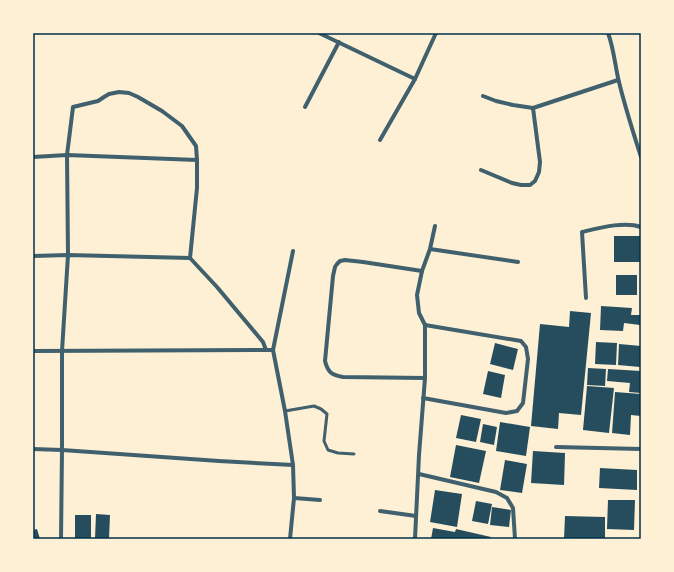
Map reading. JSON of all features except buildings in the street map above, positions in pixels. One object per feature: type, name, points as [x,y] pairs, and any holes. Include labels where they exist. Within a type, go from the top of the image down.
[{"type":"street","points":[[320,33],[415,79]]},
{"type":"street","points":[[380,140],[415,79],[436,33]]},
{"type":"street","points":[[608,33],[618,80],[641,157]]},
{"type":"street","points":[[305,107],[339,42]]},
{"type":"street","points":[[483,96],[496,101],[533,108],[618,80]]},
{"type":"street","points":[[61,539],[62,351],[68,254],[67,155],[72,108],[98,101],[109,94],[119,92],[129,93],[162,111],[182,126],[196,146],[197,160],[197,188],[190,258]]},
{"type":"street","points":[[481,170],[521,186],[530,185],[535,181],[539,172],[540,162],[533,108]]},
{"type":"street","points":[[33,157],[67,155],[197,160]]},
{"type":"street","points":[[586,298],[582,232],[607,226],[636,225],[641,227]]},
{"type":"street","points":[[415,539],[425,378],[425,325],[419,313],[417,295],[422,271],[430,248],[435,226]]},
{"type":"street","points":[[430,248],[518,262]]},
{"type":"street","points":[[290,539],[294,498],[293,465],[286,411],[273,350],[293,251]]},
{"type":"street","points":[[33,256],[68,254],[190,258],[217,287],[263,342],[266,350]]},
{"type":"street","points":[[422,271],[363,262],[345,260],[340,261],[335,267],[333,276],[325,362],[331,373],[343,377],[425,378]]},
{"type":"street","points":[[423,398],[506,413],[517,411],[523,403],[528,359],[526,347],[520,341],[425,325]]},
{"type":"street","points":[[33,351],[273,350]]},
{"type":"street","points":[[556,447],[641,449]]},
{"type":"street","points":[[33,449],[293,465]]},
{"type":"street","points":[[419,474],[496,492],[507,498],[513,508],[515,539]]},
{"type":"street","points":[[294,498],[320,500]]},
{"type":"street","points":[[380,511],[416,516]]},
{"type":"lane","points":[[286,411],[314,406],[321,409],[327,414],[324,441],[328,450],[338,453],[354,454]]}]
